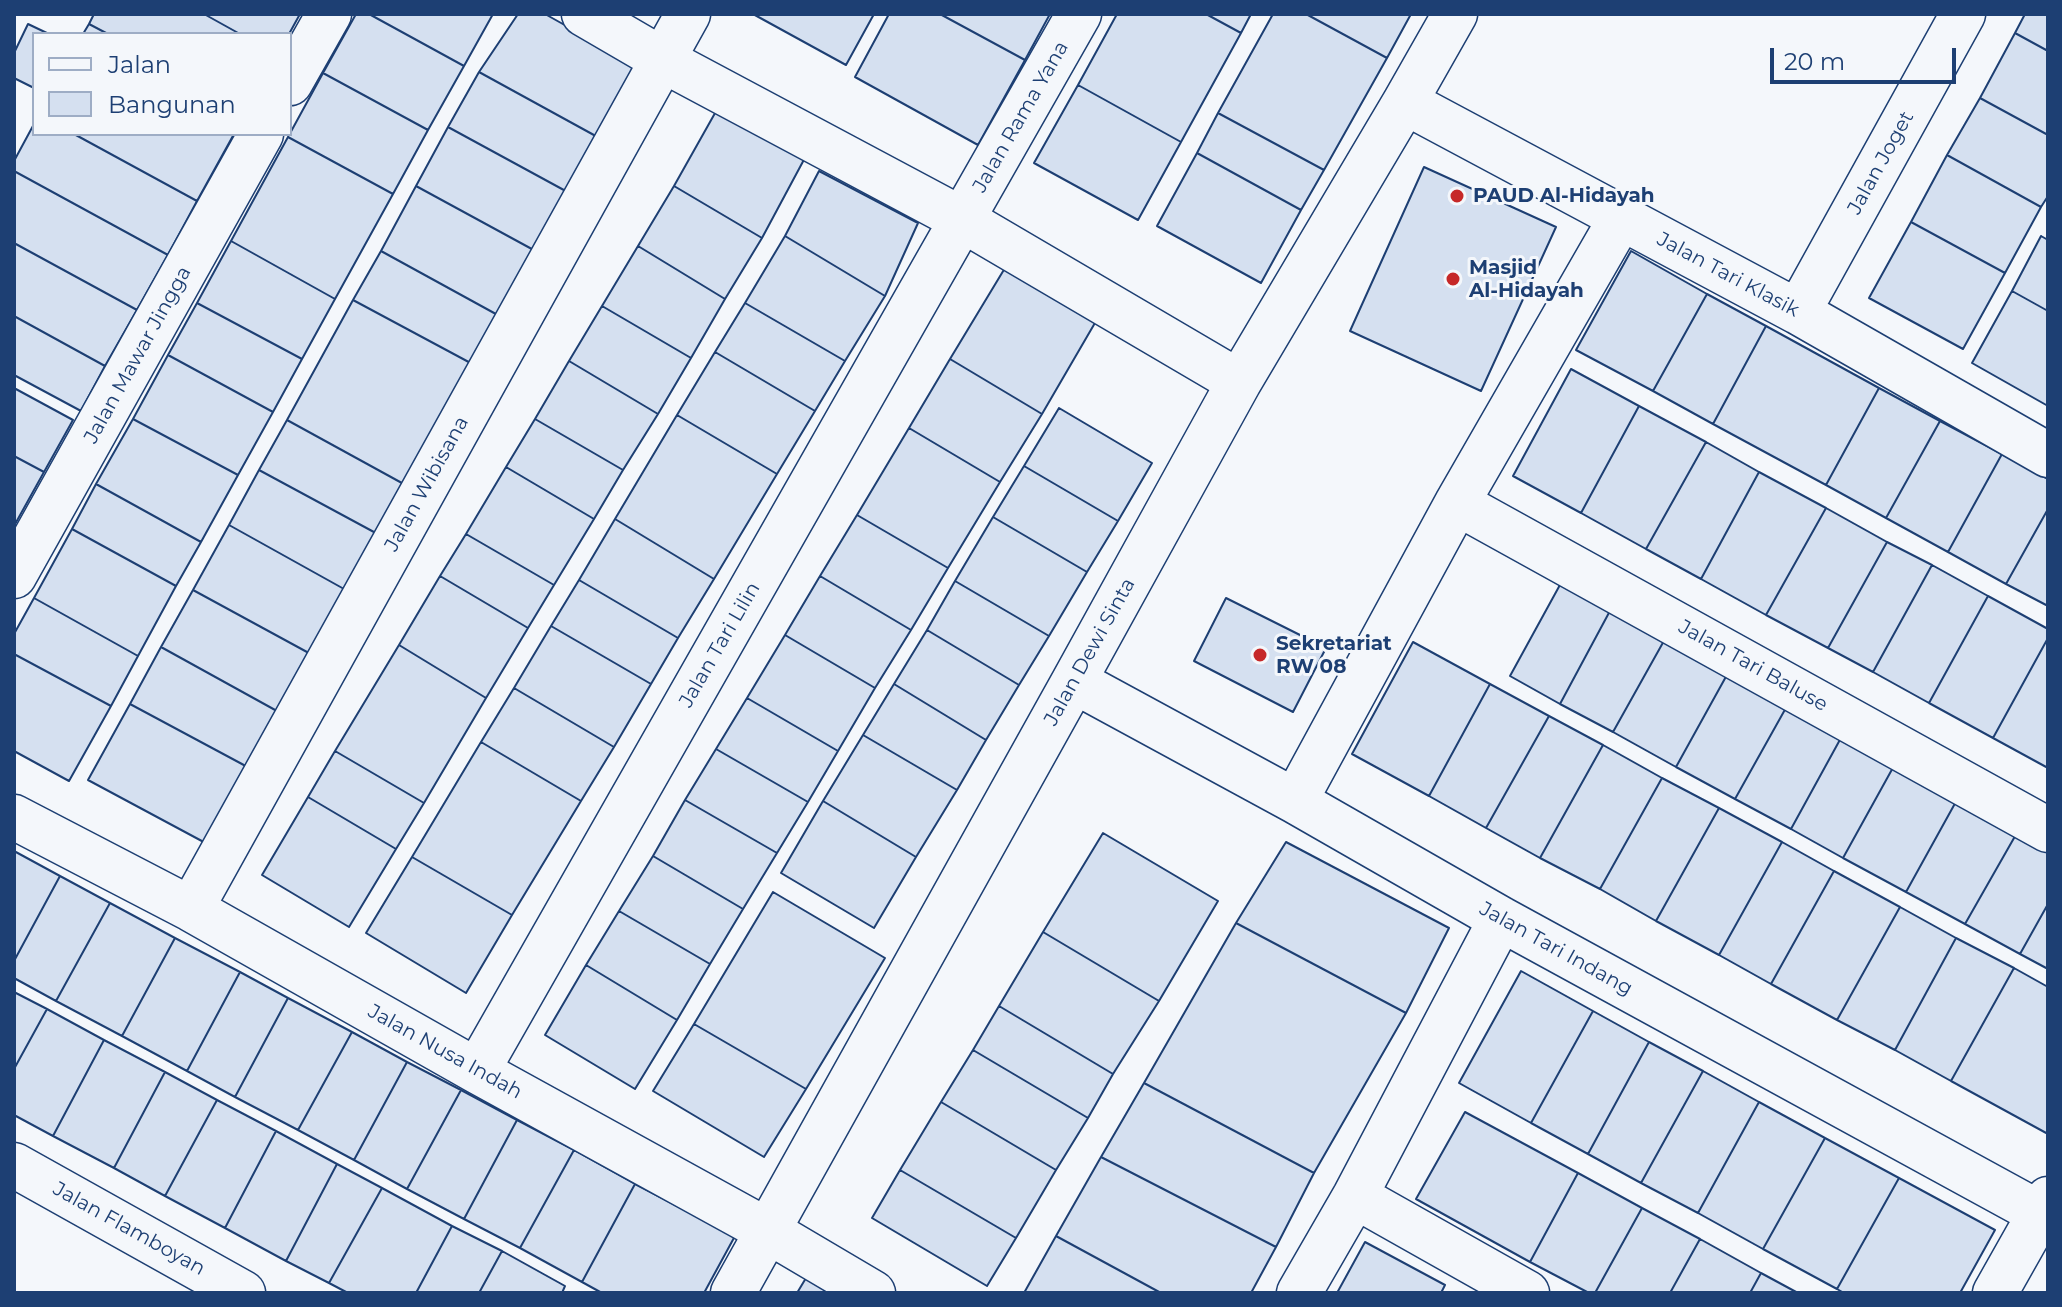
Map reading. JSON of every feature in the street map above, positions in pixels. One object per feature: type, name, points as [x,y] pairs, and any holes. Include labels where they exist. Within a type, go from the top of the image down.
[{"type":"street","points":[[292,79],[329,14]]},
{"type":"street","points":[[584,14],[663,60],[963,220],[1239,382]]},
{"type":"street","name":"Jalan Wibisana","points":[[191,909],[688,14]]},
{"type":"street","name":"Jalan Rama Yana","points":[[963,220],[1079,14]]},
{"type":"street","name":"Jalan Dewi Sinta","points":[[733,1293],[1239,382],[1455,14]]},
{"type":"street","name":"Jalan Joget","points":[[1798,312],[1963,14]]},
{"type":"street","name":"Jalan Tari Klasik","points":[[1405,102],[1798,312],[2048,455]]},
{"type":"street","name":"Jalan Mawar Jingga","points":[[14,576],[260,136]]},
{"type":"street","points":[[1295,801],[1457,503],[1621,218]]},
{"type":"street","name":"Jalan Tari Lilin","points":[[477,1071],[963,220]]},
{"type":"street","name":"Jalan Tari Baluse","points":[[1457,503],[2048,830]]},
{"type":"street","name":"Jalan Tari Indang","points":[[1074,681],[1295,801],[1501,919],[2044,1206]]},
{"type":"street","name":"Jalan Nusa Indah","points":[[14,817],[191,909],[768,1231],[873,1293]]},
{"type":"street","points":[[1299,1293],[1355,1196],[1501,919]]},
{"type":"street","name":"Jalan Flamboyan","points":[[14,1165],[243,1293]]},
{"type":"street","points":[[1355,1196],[1527,1293]]},
{"type":"street","points":[[1995,1293],[2044,1206]]},
{"type":"building","points":[[94,14],[204,14],[236,32],[104,32],[89,24]]},
{"type":"building","points":[[204,14],[300,14],[290,32],[236,32]]},
{"type":"building","points":[[356,14],[369,14],[464,66],[428,130],[323,73]]},
{"type":"building","points":[[369,14],[493,14],[464,66]]},
{"type":"building","points":[[518,14],[545,14],[636,65],[603,140],[479,72]]},
{"type":"building","points":[[753,14],[874,14],[846,65]]},
{"type":"building","points":[[889,14],[940,14],[1025,60],[978,145],[855,77]]},
{"type":"building","points":[[940,14],[1050,14],[1025,60]]},
{"type":"building","points":[[1117,14],[1206,14],[1241,33],[1181,142],[1078,85]]},
{"type":"building","points":[[1206,14],[1251,14],[1241,33]]},
{"type":"building","points":[[1273,14],[1306,14],[1387,58],[1324,170],[1218,113]]},
{"type":"building","points":[[1306,14],[1411,14],[1387,58]]},
{"type":"building","points":[[2025,14],[2048,14],[2048,51],[2015,33]]},
{"type":"building","points":[[28,24],[45,32],[32,32],[32,87],[14,78],[14,53]]},
{"type":"building","points":[[89,24],[104,32],[84,32]]},
{"type":"building","points":[[2015,33],[2048,51],[2048,135],[1980,98]]},
{"type":"building","points":[[479,72],[603,140],[573,195],[448,127]]},
{"type":"building","points":[[323,73],[428,130],[393,194],[288,137],[292,136],[292,130]]},
{"type":"building","points":[[1078,85],[1181,142],[1138,220],[1034,163]]},
{"type":"building","points":[[1980,98],[2048,135],[2048,196],[2041,207],[1947,155]]},
{"type":"building","points":[[719,106],[807,154],[762,238],[674,186]]},
{"type":"building","points":[[1218,113],[1324,170],[1301,210],[1197,153]]},
{"type":"building","points":[[448,127],[573,195],[541,254],[416,186]]},
{"type":"building","points":[[32,128],[32,136],[78,136],[197,201],[168,255],[14,171],[14,161]]},
{"type":"building","points":[[78,136],[233,136],[197,201]]},
{"type":"building","points":[[288,137],[393,194],[335,299],[231,241]]},
{"type":"building","points":[[1197,153],[1301,210],[1261,283],[1157,226]]},
{"type":"building","points":[[1947,155],[2041,207],[2005,273],[1911,222]]},
{"type":"building","name":"Masjid Al-Hidayah","points":[[1424,167],[1556,227],[1481,391],[1350,331]]},
{"type":"building","points":[[14,171],[168,255],[137,310],[14,243]]},
{"type":"building","points":[[819,171],[918,223],[885,296],[785,236]]},
{"type":"building","points":[[416,186],[541,254],[505,319],[381,251]]},
{"type":"building","points":[[674,186],[762,238],[725,299],[638,246]]},
{"type":"building","points":[[1911,222],[2005,273],[1963,349],[1869,298]]},
{"type":"building","points":[[785,236],[885,296],[845,361],[745,303]]},
{"type":"building","points":[[2041,236],[2048,240],[2048,311],[2012,291]]},
{"type":"building","points":[[231,241],[335,299],[302,359],[197,303]]},
{"type":"building","points":[[14,243],[137,310],[105,366],[14,316]]},
{"type":"building","points":[[638,246],[725,299],[691,358],[602,306]]},
{"type":"building","points":[[381,251],[505,319],[478,367],[353,300]]},
{"type":"building","points":[[1631,251],[1707,294],[1653,391],[1576,350]]},
{"type":"building","points":[[1008,263],[1099,316],[1042,414],[950,359]]},
{"type":"building","points":[[2012,291],[2048,311],[2048,406],[1972,363]]},
{"type":"building","points":[[1707,294],[1766,326],[1713,424],[1653,391]]},
{"type":"building","points":[[353,300],[478,367],[411,488],[287,420]]},
{"type":"building","points":[[197,303],[302,359],[273,412],[168,355]]},
{"type":"building","points":[[745,303],[845,361],[815,411],[715,352]]},
{"type":"building","points":[[602,306],[691,358],[658,414],[569,361]]},
{"type":"building","points":[[14,316],[105,366],[81,411],[14,375]]},
{"type":"building","points":[[1766,326],[1879,388],[1826,485],[1713,424]]},
{"type":"building","points":[[715,352],[815,411],[777,474],[677,415]]},
{"type":"building","points":[[168,355],[273,412],[238,475],[133,419]]},
{"type":"building","points":[[950,359],[1042,414],[1000,482],[909,428]]},
{"type":"building","points":[[569,361],[658,414],[623,470],[535,419]]},
{"type":"building","points":[[1571,369],[1639,406],[1581,513],[1513,476]]},
{"type":"building","points":[[14,388],[73,420],[44,472],[14,456]]},
{"type":"building","points":[[1879,388],[1940,421],[1886,518],[1826,485]]},
{"type":"building","points":[[1639,406],[1706,442],[1646,549],[1581,513]]},
{"type":"building","points":[[1059,408],[1152,463],[1118,521],[1024,466]]},
{"type":"building","points":[[677,415],[777,474],[714,579],[615,519]]},
{"type":"building","points":[[133,419],[238,475],[201,542],[96,484]]},
{"type":"building","points":[[535,419],[623,470],[594,519],[506,467]]},
{"type":"building","points":[[287,420],[411,488],[385,538],[259,470]]},
{"type":"building","points":[[1940,421],[2002,454],[1948,552],[1886,518]]},
{"type":"building","points":[[909,428],[1000,482],[948,568],[857,515]]},
{"type":"building","points":[[1706,442],[1759,472],[1701,579],[1646,549]]},
{"type":"building","points":[[2002,454],[2048,479],[2048,509],[2006,584],[1948,552]]},
{"type":"building","points":[[14,456],[44,472],[14,526]]},
{"type":"building","points":[[1024,466],[1118,521],[1087,572],[993,517]]},
{"type":"building","points":[[506,467],[594,519],[554,585],[466,534]]},
{"type":"building","points":[[259,470],[385,538],[353,594],[229,525]]},
{"type":"building","points":[[1759,472],[1826,508],[1766,615],[1701,579]]},
{"type":"building","points":[[96,484],[201,542],[176,586],[72,529]]},
{"type":"building","points":[[1826,508],[1887,542],[1828,648],[1766,615]]},
{"type":"building","points":[[2048,509],[2048,606],[2006,584]]},
{"type":"building","points":[[857,515],[948,568],[911,630],[820,576]]},
{"type":"building","points":[[993,517],[1087,572],[1049,636],[955,581]]},
{"type":"building","points":[[615,519],[714,579],[678,638],[579,580]]},
{"type":"building","points":[[229,525],[353,594],[318,658],[193,590]]},
{"type":"building","points":[[72,529],[176,586],[138,656],[34,598]]},
{"type":"building","points":[[466,534],[554,585],[528,628],[440,576]]},
{"type":"building","points":[[1887,542],[1932,565],[1873,672],[1828,648]]},
{"type":"building","points":[[1932,565],[1988,596],[1929,703],[1873,672]]},
{"type":"building","points":[[440,576],[528,628],[486,698],[399,645]]},
{"type":"building","points":[[820,576],[911,630],[875,688],[785,635]]},
{"type":"building","points":[[579,580],[678,638],[651,684],[551,626]]},
{"type":"building","points":[[955,581],[1049,636],[1019,685],[927,630]]},
{"type":"building","points":[[1561,583],[1611,609],[1560,704],[1510,676]]},
{"type":"building","points":[[193,590],[318,658],[286,716],[161,647]]},
{"type":"building","points":[[1988,596],[2048,629],[2048,638],[1993,738],[1929,703]]},
{"type":"building","points":[[34,598],[138,656],[111,706],[14,654],[14,634]]},
{"type":"building","name":"Sekretariat RW 08","points":[[1226,598],[1326,648],[1293,712],[1194,661]]},
{"type":"building","points":[[1611,609],[1665,639],[1613,732],[1560,704]]},
{"type":"building","points":[[551,626],[651,684],[614,747],[514,688]]},
{"type":"building","points":[[927,630],[1019,685],[986,740],[894,684]]},
{"type":"building","points":[[785,635],[875,688],[838,751],[747,698]]},
{"type":"building","points":[[2048,638],[2048,768],[1993,738]]},
{"type":"building","points":[[1665,639],[1728,673],[1676,767],[1613,732]]},
{"type":"building","points":[[1413,642],[1490,684],[1429,796],[1352,754]]},
{"type":"building","points":[[399,645],[486,698],[424,803],[335,751]]},
{"type":"building","points":[[161,647],[286,716],[255,771],[130,704]]},
{"type":"building","points":[[14,654],[111,706],[69,781],[14,751]]},
{"type":"building","points":[[1728,673],[1787,706],[1735,799],[1676,767]]},
{"type":"building","points":[[894,684],[986,740],[957,790],[863,735]]},
{"type":"building","points":[[1490,684],[1549,716],[1486,828],[1429,796]]},
{"type":"building","points":[[514,688],[614,747],[581,801],[481,742]]},
{"type":"building","points":[[747,698],[838,751],[808,802],[716,749]]},
{"type":"building","points":[[130,704],[255,771],[213,847],[88,780]]},
{"type":"building","points":[[1787,706],[1842,736],[1791,829],[1735,799]]},
{"type":"building","points":[[1549,716],[1603,745],[1540,858],[1486,828]]},
{"type":"building","points":[[863,735],[957,790],[916,857],[823,801]]},
{"type":"building","points":[[1842,736],[1895,764],[1843,858],[1791,829]]},
{"type":"building","points":[[481,742],[581,801],[512,915],[412,857]]},
{"type":"building","points":[[1603,745],[1662,778],[1600,889],[1540,858]]},
{"type":"building","points":[[716,749],[808,802],[777,853],[685,800]]},
{"type":"building","points":[[335,751],[424,803],[396,849],[308,797]]},
{"type":"building","points":[[1895,764],[1958,798],[1906,892],[1843,858]]},
{"type":"building","points":[[1662,778],[1719,808],[1656,921],[1600,889]]},
{"type":"building","points":[[308,797],[396,849],[349,927],[262,875]]},
{"type":"building","points":[[1958,798],[2018,831],[1965,924],[1906,892]]},
{"type":"building","points":[[685,800],[777,853],[743,909],[653,856]]},
{"type":"building","points":[[823,801],[916,857],[874,928],[781,873]]},
{"type":"building","points":[[1719,808],[1782,842],[1719,955],[1656,921]]},
{"type":"building","points":[[2018,831],[2048,847],[2048,904],[2020,954],[1965,924]]},
{"type":"building","points":[[1103,833],[1218,901],[1159,1001],[1043,932]]},
{"type":"building","points":[[1286,842],[1449,928],[1406,1013],[1236,923]]},
{"type":"building","points":[[1782,842],[1834,871],[1771,984],[1719,955]]},
{"type":"building","points":[[14,851],[60,876],[14,961]]},
{"type":"building","points":[[653,856],[743,909],[710,964],[619,911]]},
{"type":"building","points":[[412,857],[512,915],[466,993],[366,933]]},
{"type":"building","points":[[1834,871],[1900,907],[1837,1020],[1771,984]]},
{"type":"building","points":[[60,876],[110,903],[56,1001],[14,978],[14,961]]},
{"type":"building","points":[[773,892],[885,958],[806,1089],[694,1024]]},
{"type":"building","points":[[110,903],[175,938],[122,1036],[56,1001]]},
{"type":"building","points":[[2048,904],[2048,969],[2020,954]]},
{"type":"building","points":[[1900,907],[1956,938],[1895,1050],[1837,1020]]},
{"type":"building","points":[[619,911],[710,964],[677,1020],[586,965]]},
{"type":"building","points":[[1236,923],[1406,1013],[1314,1173],[1144,1083]]},
{"type":"building","points":[[1043,932],[1159,1001],[1113,1074],[999,1006]]},
{"type":"building","points":[[175,938],[240,972],[187,1071],[122,1036]]},
{"type":"building","points":[[1956,938],[2014,968],[1951,1081],[1895,1050]]},
{"type":"building","points":[[586,965],[677,1020],[635,1089],[545,1035]]},
{"type":"building","points":[[2014,968],[2048,987],[2048,1134],[1951,1081]]},
{"type":"building","points":[[1521,971],[1593,1011],[1531,1123],[1459,1083]]},
{"type":"building","points":[[240,972],[288,998],[235,1097],[187,1071]]},
{"type":"building","points":[[14,992],[47,1009],[14,1069]]},
{"type":"building","points":[[288,998],[352,1032],[298,1130],[235,1097]]},
{"type":"building","points":[[999,1006],[1113,1074],[1088,1118],[973,1050]]},
{"type":"building","points":[[47,1009],[104,1040],[53,1136],[14,1115],[14,1069]]},
{"type":"building","points":[[1593,1011],[1649,1042],[1588,1154],[1531,1123]]},
{"type":"building","points":[[694,1024],[806,1089],[764,1157],[653,1091]]},
{"type":"building","points":[[352,1032],[407,1062],[354,1160],[298,1130]]},
{"type":"building","points":[[104,1040],[165,1072],[114,1168],[53,1136]]},
{"type":"building","points":[[1649,1042],[1703,1071],[1641,1183],[1588,1154]]},
{"type":"building","points":[[973,1050],[1088,1118],[1056,1170],[941,1102]]},
{"type":"building","points":[[407,1062],[461,1090],[407,1189],[354,1160]]},
{"type":"building","points":[[1703,1071],[1759,1102],[1698,1213],[1641,1183]]},
{"type":"building","points":[[165,1072],[217,1100],[165,1196],[114,1168]]},
{"type":"building","points":[[1144,1083],[1314,1173],[1276,1247],[1101,1157]]},
{"type":"building","points":[[461,1090],[517,1120],[464,1219],[407,1189]]},
{"type":"building","points":[[217,1100],[276,1131],[225,1228],[165,1196]]},
{"type":"building","points":[[941,1102],[1056,1170],[1016,1238],[900,1170]]},
{"type":"building","points":[[1759,1102],[1825,1138],[1763,1249],[1698,1213]]},
{"type":"building","points":[[1465,1112],[1578,1173],[1530,1262],[1416,1199]]},
{"type":"building","points":[[517,1120],[574,1150],[520,1248],[464,1219]]},
{"type":"building","points":[[276,1131],[337,1164],[286,1261],[225,1228]]},
{"type":"building","points":[[1825,1138],[1899,1178],[1837,1289],[1763,1249]]},
{"type":"building","points":[[574,1150],[635,1184],[582,1282],[520,1248]]},
{"type":"building","points":[[1101,1157],[1276,1247],[1251,1293],[1161,1293],[1056,1236]]},
{"type":"building","points":[[337,1164],[382,1188],[329,1283],[286,1261]]},
{"type":"building","points":[[900,1170],[1016,1238],[987,1286],[872,1218]]},
{"type":"building","points":[[1578,1173],[1642,1208],[1595,1293],[1589,1293],[1530,1262]]},
{"type":"building","points":[[1899,1178],[1995,1230],[1960,1293],[1844,1293],[1837,1289]]},
{"type":"building","points":[[635,1184],[735,1236],[704,1293],[602,1293],[582,1282]]},
{"type":"building","points":[[382,1188],[452,1226],[416,1293],[348,1293],[329,1283]]},
{"type":"building","points":[[1642,1208],[1700,1239],[1670,1293],[1595,1293]]},
{"type":"building","points":[[452,1226],[502,1251],[479,1293],[416,1293]]},
{"type":"building","points":[[1056,1236],[1161,1293],[1024,1293]]},
{"type":"building","points":[[1700,1239],[1761,1273],[1750,1293],[1670,1293]]},
{"type":"building","points":[[1365,1242],[1445,1285],[1441,1293],[1337,1293]]},
{"type":"building","points":[[502,1251],[565,1286],[562,1293],[479,1293]]},
{"type":"building","points":[[1761,1273],[1798,1293],[1750,1293]]},
{"type":"building","points":[[806,1278],[832,1293],[797,1293]]},
{"type":"place","name":"PAUD Al-Hidayah","points":[[1457,196]]},
{"type":"place","name":"Masjid Al-Hidayah","points":[[1453,279]]},
{"type":"place","name":"Sekretariat RW 08","points":[[1260,655]]}]
